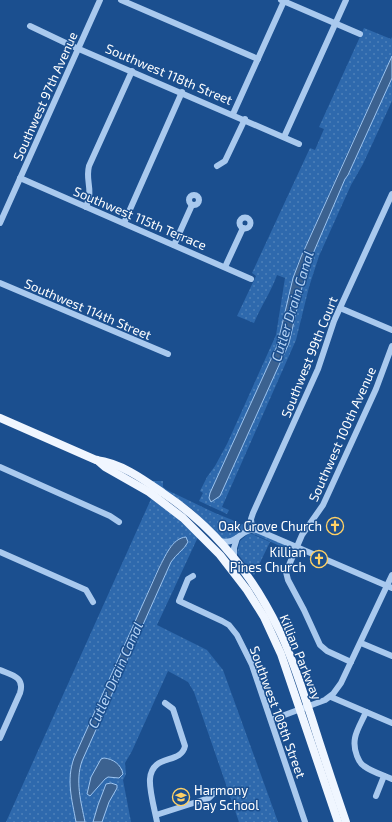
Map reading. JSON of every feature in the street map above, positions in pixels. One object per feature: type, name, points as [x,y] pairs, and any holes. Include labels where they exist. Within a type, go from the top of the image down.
[{"type":"main road","name":"Killian Parkway","points":[[0,418],[96,460],[105,467],[142,488],[169,507],[199,533],[226,562],[247,590],[270,629],[304,709],[346,822]]},
{"type":"main road","name":"Killian Parkway","points":[[96,460],[108,461],[154,487],[188,512],[219,541],[258,592],[277,626],[290,655],[304,709],[338,822]]},
{"type":"street","name":"Southwest 97th Avenue","points":[[0,223],[100,0]]},
{"type":"street","points":[[121,0],[258,59]]},
{"type":"street","points":[[284,137],[346,0]]},
{"type":"street","points":[[233,114],[283,1],[360,34]]},
{"type":"street","name":"Southwest 118th Street","points":[[30,26],[245,119],[299,144]]},
{"type":"street","points":[[86,207],[90,195],[88,175],[89,166],[132,71]]},
{"type":"street","points":[[124,223],[182,92]]},
{"type":"street","points":[[217,166],[225,160],[245,119]]},
{"type":"street","name":"Southwest 115th Terrace","points":[[20,178],[251,279]]},
{"type":"street","name":"Southwest 99th Court","points":[[252,530],[252,516],[320,366],[334,321],[392,194]]},
{"type":"street","points":[[174,245],[192,205]]},
{"type":"street","points":[[225,267],[243,228]]},
{"type":"street","name":"Southwest 114th Street","points":[[0,283],[168,354]]},
{"type":"street","points":[[340,308],[392,330]]},
{"type":"street","name":"Southwest 100th Avenue","points":[[351,662],[327,651],[320,645],[288,580],[286,570],[305,530],[323,505],[376,389],[392,346]]},
{"type":"street","points":[[0,468],[110,516],[119,522]]},
{"type":"street","points":[[219,541],[228,542],[252,530],[260,531],[390,587]]},
{"type":"street","points":[[234,559],[234,548],[237,538]]},
{"type":"street","points":[[0,552],[86,590],[93,602]]},
{"type":"street","points":[[271,720],[304,709],[331,697],[341,683],[390,587],[392,575]]},
{"type":"street","name":"Southwest 108th Street","points":[[193,576],[188,579],[179,601],[222,621],[229,625],[237,634],[252,665],[305,822]]},
{"type":"street","points":[[361,643],[392,656]]},
{"type":"street","points":[[0,670],[17,678],[21,684],[20,693],[0,738]]},
{"type":"street","points":[[331,697],[392,724]]},
{"type":"street","points":[[166,703],[173,709],[185,746],[181,754],[161,761],[152,770],[150,783],[157,819],[209,798],[216,791]]},
{"type":"street","points":[[366,712],[354,740],[354,747],[357,756],[364,766],[392,779]]},
{"type":"street","points":[[376,796],[384,776]]},
{"type":"shaded area","points":[[364,28],[391,39],[392,37],[392,56],[297,265],[277,346],[210,494],[209,498],[211,502],[220,496],[289,343],[306,270],[345,179],[392,78],[392,101],[363,164],[351,185],[319,256],[309,287],[296,340],[222,507],[229,510],[227,514],[199,501],[203,493],[200,491],[227,444],[276,335],[285,278],[277,275],[254,323],[237,316],[256,276],[252,273],[310,148],[315,150],[324,129],[319,127]]},
{"type":"shaded area","points":[[152,481],[163,481],[163,487],[167,490],[215,513],[247,526],[229,540],[223,539],[192,509]]},
{"type":"shaded area","points":[[151,499],[170,512],[198,537],[157,625],[207,650],[223,670],[278,822],[239,822],[194,692],[188,682],[168,671],[132,751],[125,763],[126,774],[123,780],[131,822],[6,822]],"holes":[[[184,537],[188,542],[171,562],[145,620],[138,616],[156,572],[169,550],[176,542]]]},
{"type":"shaded area","points":[[256,532],[288,546],[291,551],[251,533]]},
{"type":"shaded area","points":[[248,534],[252,534],[270,542],[254,575],[237,553],[240,541]]},
{"type":"water","name":"Cutler Drain Canal","points":[[392,56],[392,78],[345,179],[306,270],[289,343],[220,496],[211,502],[209,498],[210,493],[277,346],[293,278],[301,257]]},
{"type":"water","name":"Cutler Drain Canal","points":[[186,537],[188,542],[171,562],[82,761],[79,784],[80,799],[85,822],[76,822],[70,782],[70,774],[74,758],[166,554],[173,544],[181,538]]},
{"type":"water","points":[[104,758],[116,763],[122,770],[123,774],[119,778],[108,777],[105,779],[90,796],[87,794],[91,777],[101,759]]},
{"type":"water","points":[[111,783],[117,785],[117,788],[109,802],[102,822],[93,822],[106,784]]},
{"type":"place","name":"Oak Grove Church","points":[[335,526]]},
{"type":"place","name":"Killian Pines Church","points":[[319,559]]},
{"type":"place","name":"Harmony Day School","points":[[181,797]]}]
